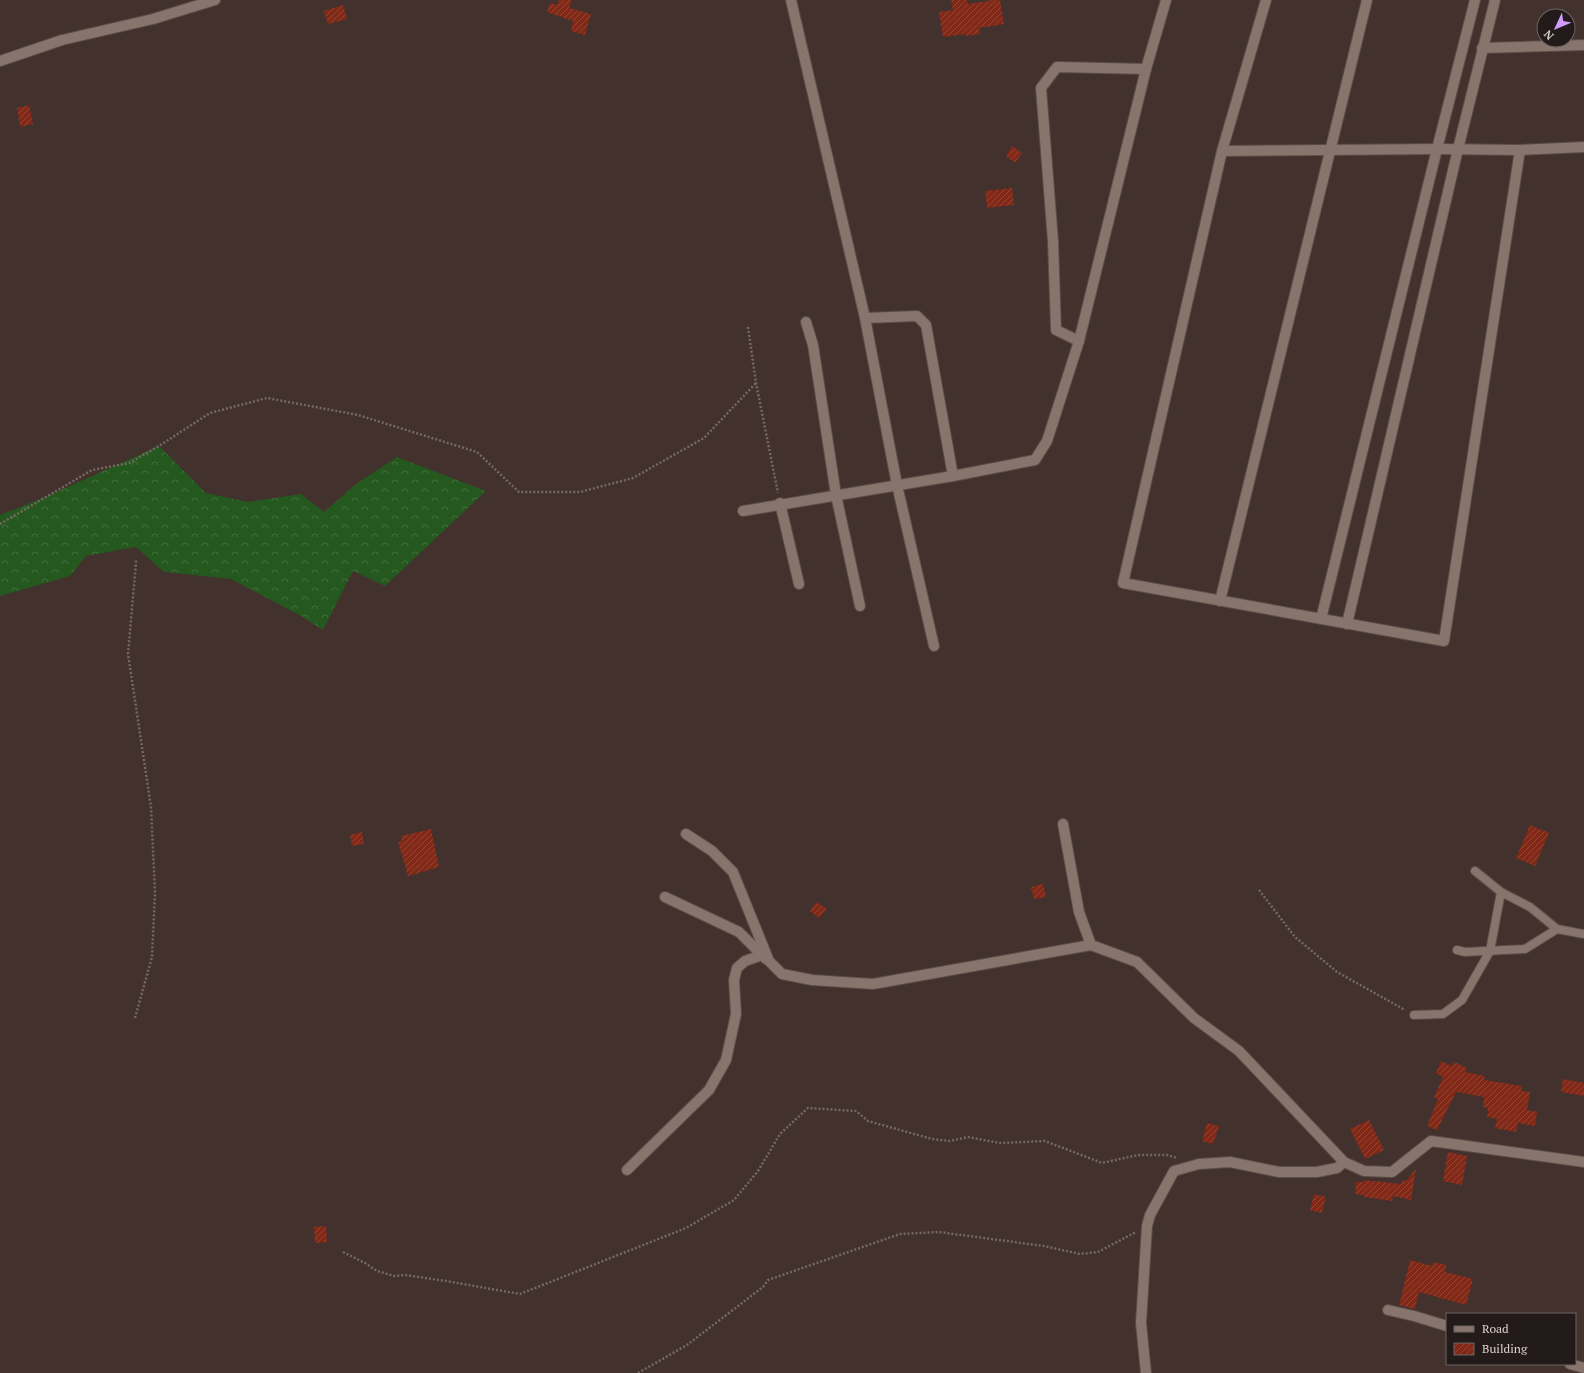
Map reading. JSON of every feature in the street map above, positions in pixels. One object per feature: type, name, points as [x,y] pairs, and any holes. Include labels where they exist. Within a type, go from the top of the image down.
[{"type":"street","points":[[0,61],[62,40],[153,19],[215,0]]},
{"type":"street","points":[[791,0],[864,318],[897,485],[934,646]]},
{"type":"street","points":[[743,511],[780,503],[954,476],[1034,460],[1047,441],[1079,341],[1146,69],[1166,0]]},
{"type":"street","points":[[1266,0],[1222,151],[1123,583],[1444,642],[1520,150]]},
{"type":"street","points":[[1220,601],[1368,0]]},
{"type":"street","points":[[1321,619],[1437,149],[1476,0]]},
{"type":"street","points":[[1347,624],[1482,48],[1496,0]]},
{"type":"street","points":[[1482,48],[1584,44]]},
{"type":"street","points":[[1079,341],[1056,330],[1053,241],[1041,88],[1057,67],[1146,69]]},
{"type":"street","points":[[1222,151],[1437,149],[1520,150],[1584,147]]},
{"type":"street","points":[[864,318],[917,316],[926,325],[954,476]]},
{"type":"street","points":[[806,322],[813,345],[836,495],[860,606]]},
{"type":"street","points":[[780,503],[799,584]]},
{"type":"street","points":[[1063,824],[1079,912],[1091,945]]},
{"type":"street","points":[[686,834],[712,851],[733,872],[766,958]]},
{"type":"street","points":[[665,897],[739,932],[782,974],[812,980],[873,984],[1091,945],[1137,962],[1194,1018],[1238,1051],[1344,1162],[1364,1171],[1392,1172],[1431,1141],[1584,1162]]},
{"type":"street","points":[[627,1170],[709,1090],[726,1060],[736,1014],[734,980],[737,968],[745,961],[766,958]]},
{"type":"street","points":[[1146,1373],[1141,1323],[1147,1226],[1150,1215],[1174,1171],[1199,1164],[1230,1162],[1279,1172],[1316,1172],[1337,1168],[1344,1162]]},
{"type":"street","points":[[1388,1310],[1446,1326]]},
{"type":"street","points":[[1574,1365],[1584,1368]]},
{"type":"lane","points":[[1475,870],[1501,892],[1530,907],[1557,929],[1584,934]]},
{"type":"lane","points":[[1414,1015],[1443,1014],[1462,1000],[1490,951],[1501,892]]},
{"type":"lane","points":[[1457,950],[1490,951],[1525,949],[1557,929]]},
{"type":"path","points":[[748,326],[756,383],[780,503]]},
{"type":"path","points":[[0,524],[92,470],[129,463],[159,446],[210,413],[267,398],[358,415],[477,452],[519,492],[580,492],[632,478],[704,438],[756,383]]},
{"type":"path","points":[[135,1018],[152,957],[155,893],[151,807],[128,654],[136,559]]},
{"type":"path","points":[[1259,890],[1295,937],[1337,972],[1414,1015]]},
{"type":"path","points":[[343,1252],[377,1271],[394,1276],[405,1275],[520,1294],[686,1228],[734,1200],[758,1171],[780,1134],[808,1108],[856,1111],[868,1120],[932,1139],[950,1141],[968,1137],[1000,1143],[1046,1141],[1102,1163],[1138,1155],[1167,1155],[1199,1164]]},
{"type":"path","points":[[638,1373],[687,1345],[763,1287],[768,1280],[900,1234],[939,1232],[1044,1246],[1080,1254],[1098,1252],[1147,1226]]},
{"type":"green space","points":[[159,446],[206,493],[248,502],[301,494],[324,512],[356,484],[397,457],[486,491],[385,586],[353,571],[323,630],[301,616],[231,579],[164,572],[136,547],[86,556],[70,576],[0,596],[0,515],[43,498]]},
{"type":"building","points":[[559,0],[572,0],[569,8],[591,14],[585,35],[571,31],[573,21],[547,12],[550,3],[557,5]]},
{"type":"building","points":[[951,0],[967,0],[968,4],[990,1],[989,0],[1000,0],[1004,24],[979,28],[980,34],[943,37],[939,12],[953,10]]},
{"type":"building","points":[[343,5],[347,19],[328,24],[324,11]]},
{"type":"building","points":[[29,105],[33,124],[20,127],[17,108]]},
{"type":"building","points":[[1012,146],[1022,153],[1015,163],[1006,156]]},
{"type":"building","points":[[1012,188],[1014,205],[987,208],[985,191]]},
{"type":"building","points":[[1530,825],[1549,833],[1535,866],[1516,858]]},
{"type":"building","points":[[431,829],[439,867],[408,876],[398,842],[402,841],[401,836]]},
{"type":"building","points":[[362,832],[364,844],[352,846],[350,835]]},
{"type":"building","points":[[1043,884],[1046,897],[1034,899],[1031,887]]},
{"type":"building","points":[[816,902],[827,909],[819,918],[810,911]]},
{"type":"building","points":[[1441,1061],[1452,1066],[1454,1062],[1467,1068],[1465,1072],[1485,1076],[1484,1080],[1522,1086],[1521,1091],[1530,1092],[1527,1110],[1537,1112],[1535,1126],[1518,1123],[1516,1132],[1495,1128],[1497,1119],[1487,1117],[1488,1108],[1483,1107],[1484,1097],[1456,1092],[1437,1130],[1427,1126],[1438,1099],[1434,1097],[1443,1077],[1436,1073]]},
{"type":"building","points":[[1563,1079],[1584,1083],[1584,1096],[1561,1092]]},
{"type":"building","points":[[1369,1120],[1384,1150],[1365,1159],[1350,1129]]},
{"type":"building","points":[[1207,1123],[1219,1126],[1213,1144],[1202,1141]]},
{"type":"building","points":[[1448,1152],[1467,1156],[1462,1185],[1443,1181]]},
{"type":"building","points":[[1416,1169],[1411,1200],[1393,1196],[1392,1201],[1364,1197],[1364,1195],[1355,1194],[1356,1182],[1364,1182],[1364,1180],[1401,1184],[1402,1180],[1406,1181]]},
{"type":"building","points":[[1314,1194],[1326,1197],[1322,1213],[1310,1210]]},
{"type":"building","points":[[326,1226],[327,1242],[315,1243],[314,1227]]},
{"type":"building","points":[[1410,1260],[1432,1266],[1433,1262],[1446,1265],[1445,1272],[1473,1279],[1466,1305],[1419,1292],[1415,1309],[1399,1305]]}]
